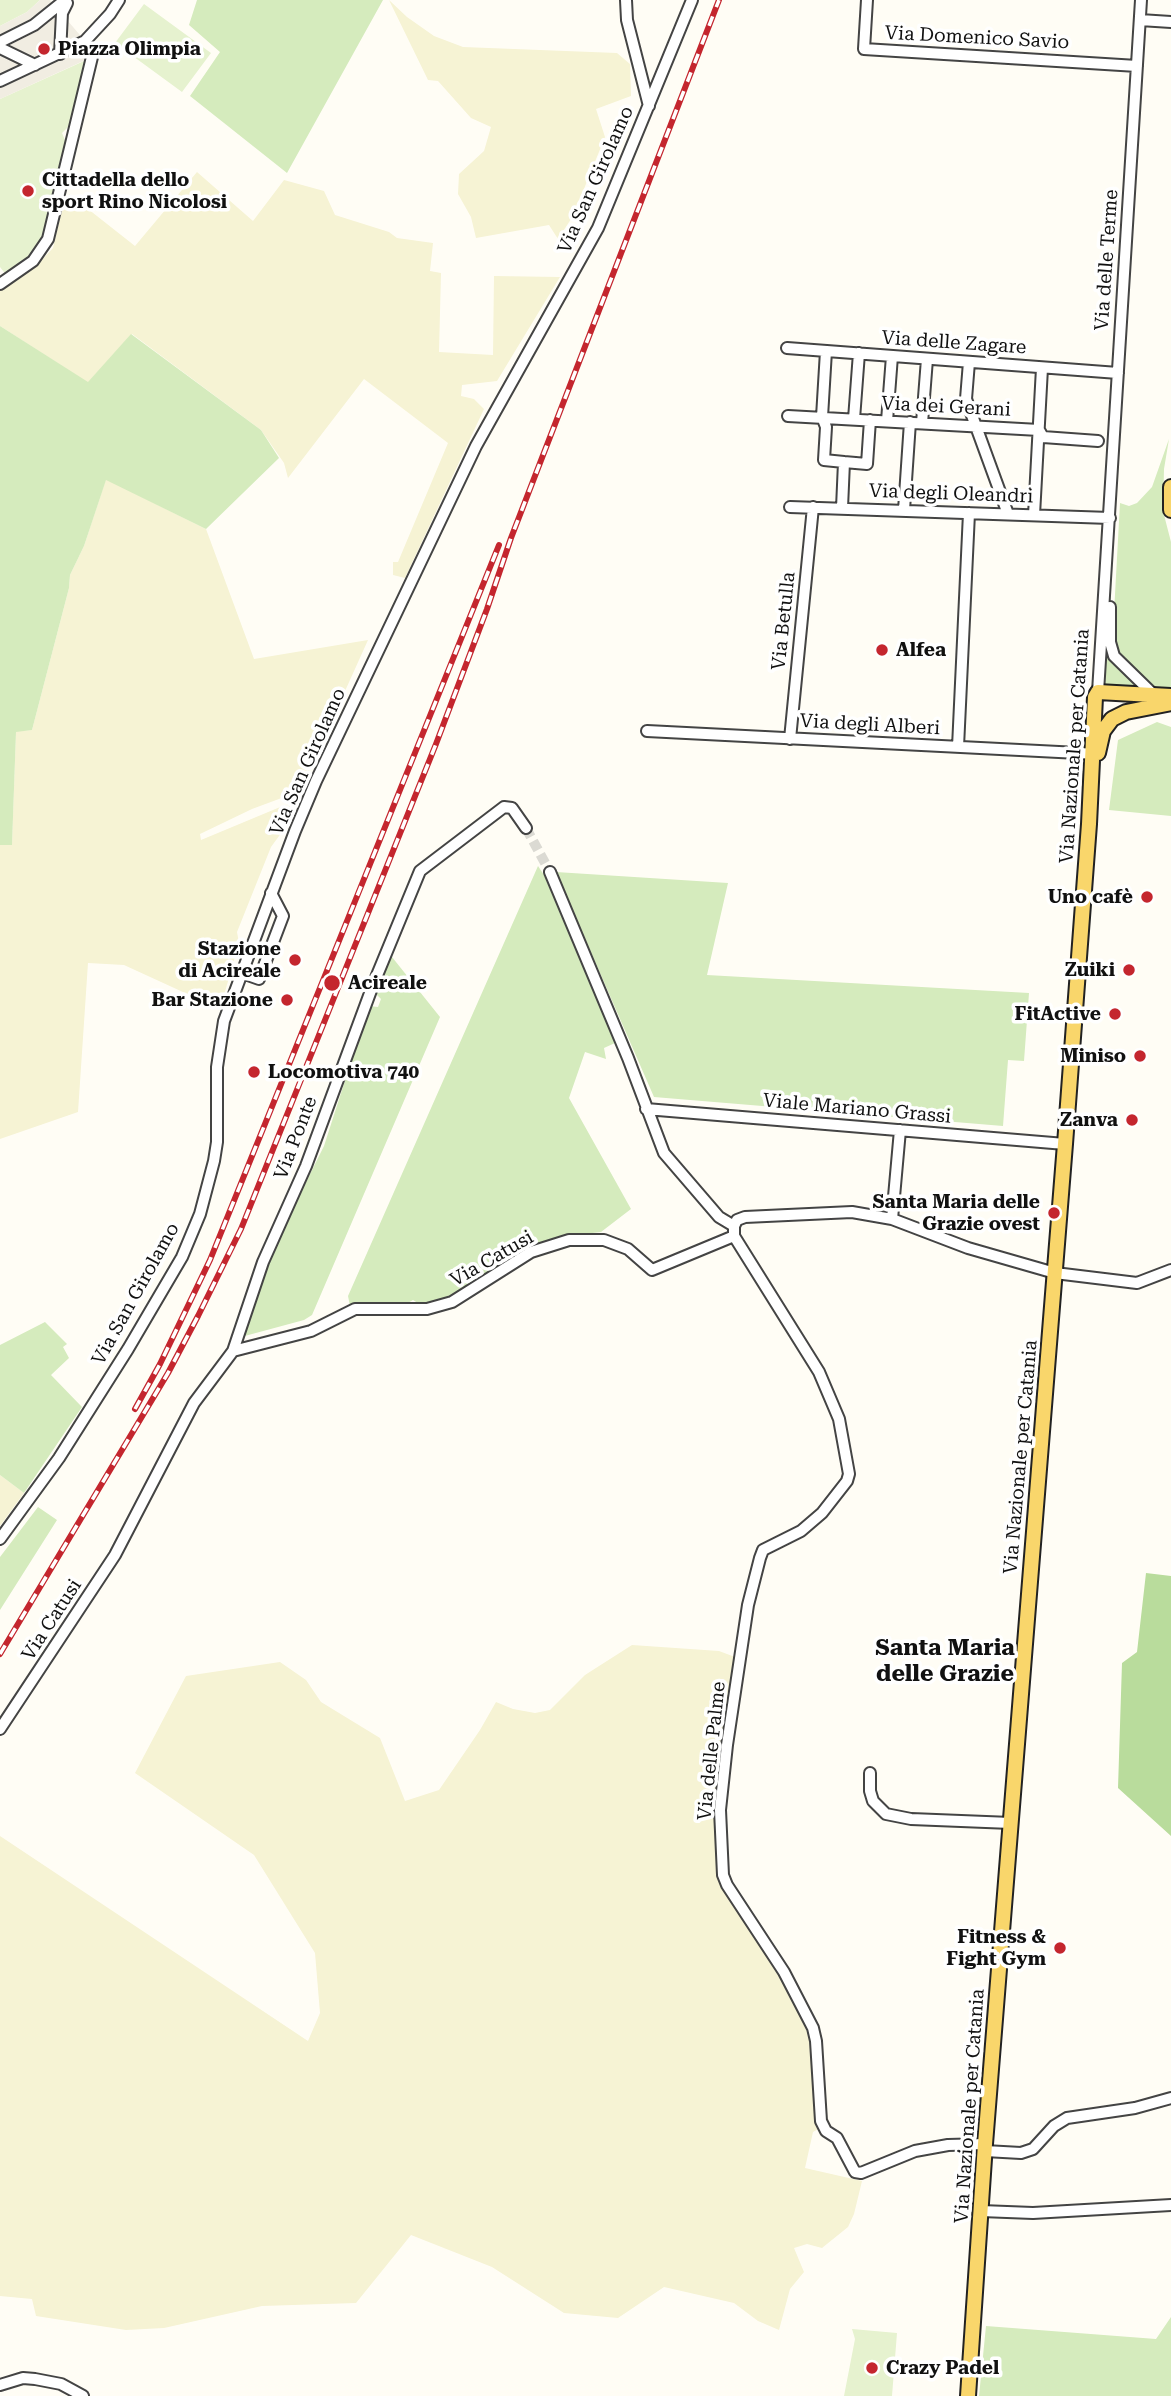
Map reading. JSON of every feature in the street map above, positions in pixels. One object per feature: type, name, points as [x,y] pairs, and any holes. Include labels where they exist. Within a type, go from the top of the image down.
[{"type":"main road","points":[[1171,487],[1171,510]]},
{"type":"main road","points":[[1098,692],[1108,700],[1171,703]]},
{"type":"main road","name":"Via Nazionale per Catania","points":[[968,2396],[1089,824],[1095,697],[1098,692]]},
{"type":"main road","points":[[1094,754],[1103,731],[1112,719],[1150,701],[1171,696]]},
{"type":"street","points":[[0,42],[34,25],[67,0]]},
{"type":"street","points":[[60,54],[62,13],[67,0]]},
{"type":"street","points":[[0,81],[85,41],[120,0]]},
{"type":"street","name":"Via San Girolamo","points":[[0,1539],[59,1458],[182,1257],[204,1202],[214,1161],[217,1142],[219,1043],[224,1021],[316,781],[475,446],[598,228],[649,106],[626,20],[626,0]]},
{"type":"street","points":[[649,106],[692,0]]},
{"type":"street","name":"Via Domenico Savio","points":[[867,0],[864,49],[1137,65]]},
{"type":"street","name":"Via delle Terme","points":[[1110,520],[1141,0]]},
{"type":"street","points":[[1140,20],[1171,22]]},
{"type":"street","points":[[0,284],[33,261],[48,239],[92,57],[85,41]]},
{"type":"street","points":[[0,48],[35,65]]},
{"type":"street","name":"Via delle Zagare","points":[[787,348],[1118,373]]},
{"type":"street","points":[[826,351],[821,417],[826,427],[824,460],[867,464],[870,420]]},
{"type":"street","points":[[854,419],[859,353]]},
{"type":"street","points":[[887,421],[892,356]]},
{"type":"street","points":[[922,423],[927,359]]},
{"type":"street","points":[[969,362],[966,399],[1007,514]]},
{"type":"street","points":[[1034,515],[1042,368]]},
{"type":"street","name":"Via dei Gerani","points":[[788,416],[1039,430],[1043,437],[1098,440]]},
{"type":"street","points":[[904,510],[910,422]]},
{"type":"street","points":[[842,508],[844,461]]},
{"type":"street","name":"Via degli Oleandri","points":[[790,507],[1110,520]]},
{"type":"street","name":"Via Betulla","points":[[790,739],[813,507]]},
{"type":"street","points":[[958,747],[970,513]]},
{"type":"street","points":[[1110,520],[1113,544],[1111,650],[1150,701]]},
{"type":"street","name":"Via Nazionale per Catania","points":[[1098,692],[1110,520]]},
{"type":"street","name":"Via degli Alberi","points":[[647,732],[1094,754]]},
{"type":"street","name":"Via Ponte","points":[[233,1351],[263,1262],[306,1166],[373,985],[420,871],[504,807],[512,808],[526,828]]},
{"type":"street","points":[[550,872],[628,1058],[664,1153],[734,1231]]},
{"type":"street","points":[[242,972],[259,979],[283,916],[271,893]]},
{"type":"street","name":"Viale Mariano Grassi","points":[[646,1109],[1065,1144]]},
{"type":"street","points":[[892,1219],[900,1130]]},
{"type":"street","name":"Via Catusi","points":[[0,1729],[115,1555],[194,1403],[233,1351],[310,1331],[355,1309],[427,1309],[452,1302],[531,1252],[569,1240],[604,1240],[616,1244],[628,1249],[652,1270],[734,1231],[737,1220],[745,1217],[852,1212],[892,1219],[968,1248],[1055,1273],[1137,1283],[1171,1270]]},
{"type":"street","name":"Via delle Palme","points":[[734,1231],[819,1371],[838,1419],[849,1474],[847,1481],[822,1513],[801,1531],[763,1549],[760,1558],[748,1605],[727,1745],[720,1810],[723,1875],[741,1908],[784,1972],[813,2028],[821,2122],[826,2131],[837,2138],[855,2172],[861,2173],[915,2151],[948,2145],[985,2148]]},
{"type":"street","points":[[870,1773],[873,1801],[886,1814],[911,1819],[1011,1824]]},
{"type":"street","points":[[985,2148],[1021,2152],[1033,2149],[1054,2126],[1067,2118],[1135,2108],[1171,2098]]},
{"type":"street","points":[[981,2211],[1033,2213],[1171,2205]]},
{"type":"street","points":[[0,2385],[23,2378],[35,2379],[61,2385],[83,2396]]},
{"type":"shaded area","name":"Piazza Olimpia","points":[[40,0],[50,0],[85,41],[92,57],[0,99],[0,26],[27,12]]},
{"type":"shaded area","points":[[389,0],[434,36],[463,47],[617,53],[630,64],[631,96],[596,109],[605,137],[573,216],[558,239],[549,225],[476,238],[471,217],[458,194],[459,174],[484,151],[491,127],[471,118],[438,81],[428,80]]},
{"type":"shaded area","points":[[197,172],[253,221],[284,180],[324,191],[335,215],[389,232],[397,238],[433,243],[430,271],[441,273],[439,352],[493,355],[494,276],[560,277],[497,381],[462,385],[461,396],[474,399],[484,409],[405,578],[393,575],[393,562],[398,562],[448,443],[364,379],[288,478],[284,463],[261,430],[132,334],[88,383],[0,326],[0,290],[35,267],[53,248],[64,201],[68,201],[69,194],[135,246]]},
{"type":"shaded area","points":[[106,479],[206,529],[254,659],[368,640],[309,771],[298,773],[287,796],[200,834],[201,840],[285,805],[293,807],[290,821],[271,847],[237,932],[239,943],[220,1009],[124,965],[88,963],[78,1112],[0,1139],[0,845],[12,844],[16,731],[32,730],[69,588],[70,575],[84,546]]},
{"type":"shaded area","points":[[0,1475],[24,1493],[0,1526]]},
{"type":"shaded area","points":[[632,1645],[719,1651],[735,1657],[720,1744],[715,1811],[718,1877],[782,1975],[810,2031],[820,2128],[813,2132],[805,2168],[862,2181],[848,2227],[822,2248],[807,2244],[794,2248],[804,2272],[790,2289],[779,2330],[758,2321],[734,2303],[664,2287],[618,2318],[564,2313],[492,2267],[411,2235],[356,2303],[262,2306],[164,2328],[126,2330],[36,2316],[32,2299],[0,2296],[0,1836],[308,2041],[320,2013],[315,1953],[254,1855],[135,1773],[186,1676],[280,1662],[306,1680],[321,1702],[380,1738],[405,1801],[439,1790],[496,1702],[513,1709],[535,1713],[550,1710],[585,1675]]},
{"type":"green space","points":[[0,0],[40,0],[27,12],[0,26]]},
{"type":"green space","points":[[197,0],[383,0],[287,173],[190,96],[220,52],[189,25]]},
{"type":"green space","points":[[144,4],[211,53],[182,92],[115,43]]},
{"type":"green space","name":"Cittadella dello sport Rino Nicolosi","points":[[84,61],[85,74],[72,123],[62,133],[68,147],[44,241],[38,251],[7,276],[0,267],[0,99]]},
{"type":"green space","points":[[0,326],[88,382],[131,334],[261,430],[279,458],[206,529],[106,480],[84,546],[70,575],[69,588],[32,730],[16,732],[12,845],[0,845]]},
{"type":"green space","points":[[1169,439],[1164,469],[1163,511],[1171,542],[1171,690],[1164,691],[1154,688],[1136,674],[1119,654],[1113,631],[1120,503],[1129,506],[1137,503],[1152,487]]},
{"type":"green space","points":[[1106,656],[1116,666],[1139,690],[1105,689]]},
{"type":"green space","points":[[1157,722],[1171,727],[1171,816],[1109,810],[1118,740]]},
{"type":"green space","points":[[538,866],[615,1043],[604,1048],[606,1059],[585,1052],[569,1098],[631,1209],[601,1232],[567,1236],[529,1249],[438,1303],[421,1305],[413,1300],[406,1304],[373,1303],[350,1306],[348,1296]]},
{"type":"green space","points":[[556,872],[728,883],[707,975],[1029,993],[1024,1061],[1008,1060],[1003,1126],[654,1097]]},
{"type":"green space","points":[[388,952],[440,1017],[312,1315],[304,1320],[241,1337],[265,1264],[324,1146],[369,1006],[378,1007],[381,999],[373,991]]},
{"type":"green space","points":[[45,1322],[67,1344],[63,1347],[69,1358],[51,1375],[82,1407],[24,1493],[0,1475],[0,1345]]},
{"type":"green space","points":[[38,1507],[57,1520],[0,1610],[0,1557]]},
{"type":"green space","points":[[1146,1573],[1171,1576],[1171,1836],[1118,1788],[1122,1663],[1137,1652]]},
{"type":"green space","points":[[1171,2317],[1171,2396],[979,2396],[986,2326],[1156,2339]]},
{"type":"green space","name":"Crazy Padel","points":[[852,2329],[897,2333],[892,2396],[844,2396],[855,2339]]},
{"type":"tunnel","points":[[526,828],[550,872]]},
{"type":"railway","points":[[0,1654],[168,1373],[241,1229],[436,744],[511,538],[719,0]]},
{"type":"railway","points":[[135,1409],[210,1260],[499,545]]},
{"type":"place","name":"Piazza Olimpia","points":[[44,49]]},
{"type":"place","name":"Cittadella dello sport Rino Nicolosi","points":[[28,191]]},
{"type":"place","name":"Alfea","points":[[882,650]]},
{"type":"place","name":"Uno cafè","points":[[1147,897]]},
{"type":"place","name":"Stazione di Acireale","points":[[295,960]]},
{"type":"place","name":"Zuiki","points":[[1129,970]]},
{"type":"place","name":"Acireale","points":[[332,983]]},
{"type":"place","name":"Bar Stazione","points":[[287,1000]]},
{"type":"place","name":"FitActive","points":[[1115,1014]]},
{"type":"place","name":"Miniso","points":[[1140,1056]]},
{"type":"place","name":"Locomotiva 740","points":[[254,1072]]},
{"type":"place","name":"Zanva","points":[[1132,1120]]},
{"type":"place","name":"Santa Maria delle Grazie ovest","points":[[1054,1213]]},
{"type":"place","name":"Fitness & Fight Gym","points":[[1060,1948]]},
{"type":"place","name":"Crazy Padel","points":[[872,2368]]},
{"type":"district","name":"Santa Maria delle Grazie","points":[[945,1661]]}]
